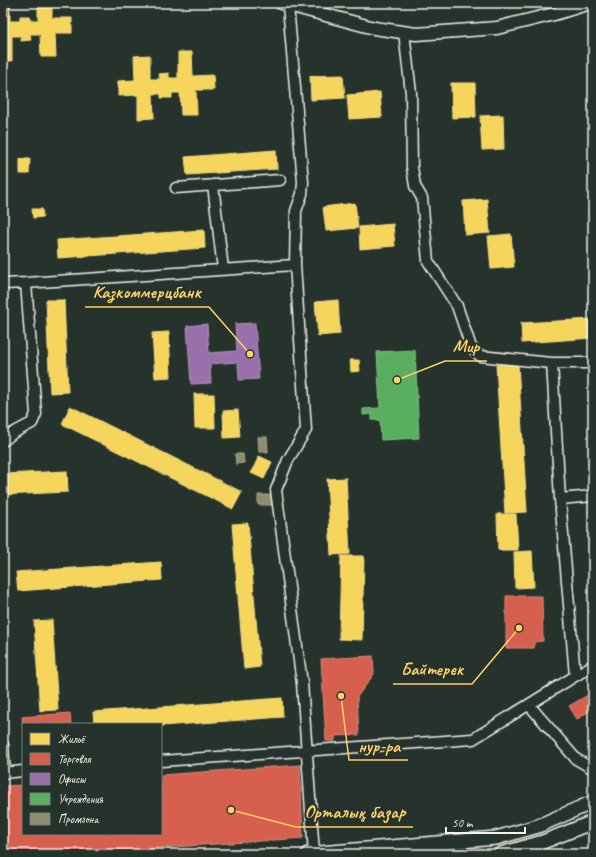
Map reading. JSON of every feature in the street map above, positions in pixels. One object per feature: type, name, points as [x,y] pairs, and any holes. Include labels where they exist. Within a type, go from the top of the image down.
[{"type":"main road","points":[[308,854],[496,838],[538,826],[593,802]]},
{"type":"main road","points":[[501,854],[543,842],[593,822]]},
{"type":"street","points":[[314,854],[302,683],[276,490],[288,460],[306,430],[295,265],[296,211],[302,194],[303,182],[285,4],[374,28],[416,34],[497,28],[554,14],[590,3]]},
{"type":"street","points":[[404,32],[411,93],[412,167],[415,186],[422,198],[428,261],[457,306],[471,347],[480,356],[552,364],[593,364]]},
{"type":"street","points":[[176,188],[280,180]]},
{"type":"street","points":[[213,185],[223,269]]},
{"type":"street","points":[[3,284],[295,265]]},
{"type":"street","points":[[3,441],[12,433],[32,423],[36,414],[26,282]]},
{"type":"street","points":[[552,364],[560,498],[575,676]]},
{"type":"street","points":[[560,498],[593,496]]},
{"type":"street","points":[[162,761],[473,740],[593,665]]},
{"type":"street","points":[[529,705],[576,759],[593,770]]},
{"type":"street","points":[[3,745],[4,773],[22,771]]},
{"type":"building: Жильё","points":[[3,3],[10,3],[10,21],[20,21],[20,16],[30,16],[30,20],[38,20],[38,3],[52,3],[52,18],[72,18],[72,33],[55,33],[56,57],[41,57],[40,34],[30,34],[31,40],[21,41],[21,36],[12,36],[12,61],[3,61]]},
{"type":"building: Жильё","points":[[178,52],[192,52],[193,76],[213,75],[214,90],[196,90],[197,115],[181,115],[180,93],[172,93],[172,98],[161,98],[161,94],[153,94],[154,118],[138,119],[138,95],[118,96],[118,81],[135,80],[134,56],[150,55],[150,79],[160,79],[159,74],[169,73],[169,78],[178,78]]},
{"type":"building: Жильё","points":[[343,75],[345,98],[311,100],[310,76]]},
{"type":"building: Жильё","points":[[451,83],[475,83],[476,117],[452,118]]},
{"type":"building: Жильё","points":[[380,92],[382,117],[349,119],[347,95]]},
{"type":"building: Жильё","points":[[503,115],[504,149],[482,150],[480,116]]},
{"type":"building: Жильё","points":[[276,150],[277,169],[187,175],[185,157]]},
{"type":"building: Жильё","points":[[20,159],[30,159],[29,174],[20,174]]},
{"type":"building: Жильё","points":[[487,199],[490,233],[465,235],[463,201]]},
{"type":"building: Жильё","points":[[355,203],[358,228],[326,231],[323,207]]},
{"type":"building: Жильё","points":[[32,209],[42,209],[43,217],[33,218]]},
{"type":"building: Жильё","points":[[393,224],[395,246],[360,249],[359,227]]},
{"type":"building: Жильё","points":[[204,230],[205,248],[58,258],[57,240]]},
{"type":"building: Жильё","points":[[511,234],[514,267],[491,269],[488,236]]},
{"type":"building: Жильё","points":[[46,300],[64,300],[68,392],[50,393]]},
{"type":"building: Жильё","points":[[338,300],[340,334],[318,336],[315,302]]},
{"type":"building: Жильё","points":[[593,319],[593,338],[522,343],[521,323]]},
{"type":"building: Жильё","points":[[169,332],[171,377],[155,378],[152,333]]},
{"type":"building: Жильё","points":[[350,360],[359,360],[360,371],[351,372]]},
{"type":"building: Жильё","points":[[518,364],[527,512],[505,513],[496,365]]},
{"type":"building: Жильё","points":[[194,394],[214,394],[215,428],[195,428]]},
{"type":"building: Жильё","points":[[70,406],[242,492],[233,509],[62,424]]},
{"type":"building: Жильё","points":[[238,410],[240,437],[224,438],[223,411]]},
{"type":"building: Жильё","points":[[259,456],[272,462],[264,479],[251,473]]},
{"type":"building: Жильё","points":[[67,471],[68,492],[3,495],[3,474]]},
{"type":"building: Жильё","points":[[346,478],[350,554],[331,555],[327,479]]},
{"type":"building: Жильё","points":[[497,514],[516,514],[518,550],[498,550]]},
{"type":"building: Жильё","points":[[248,523],[260,667],[244,669],[232,524]]},
{"type":"building: Жильё","points":[[532,551],[534,587],[515,588],[514,552]]},
{"type":"building: Жильё","points":[[341,556],[364,556],[362,640],[339,639]]},
{"type":"building: Жильё","points":[[161,562],[162,580],[18,591],[16,572]]},
{"type":"building: Жильё","points":[[52,620],[58,710],[40,711],[34,621]]},
{"type":"building: Жильё","points":[[282,698],[283,717],[162,726],[162,723],[94,723],[93,712]]},
{"type":"building: Торговля","points":[[506,596],[542,596],[543,641],[534,642],[534,648],[506,648]]},
{"type":"building: Торговля","points":[[373,656],[374,674],[357,697],[359,735],[335,736],[335,741],[326,741],[321,659]]},
{"type":"building: Торговля","points":[[593,692],[593,709],[577,719],[569,706]]},
{"type":"building: Торговля","points":[[70,713],[71,723],[23,723],[22,717]]},
{"type":"building: Торговля","points":[[300,765],[303,838],[72,854],[3,854],[3,786],[22,785],[22,835],[162,835],[162,775]]},
{"type":"building: Офисы","points":[[255,323],[259,379],[239,380],[238,362],[210,364],[211,383],[191,384],[187,326],[207,324],[209,353],[237,351],[235,324]]},
{"type":"building: Учреждения","points":[[415,350],[419,438],[381,440],[380,420],[372,420],[372,414],[363,415],[363,409],[380,408],[377,352]]},
{"type":"building: Промзона","points":[[258,437],[267,437],[268,452],[259,452]]},
{"type":"building: Промзона","points":[[235,454],[243,454],[244,463],[236,464]]},
{"type":"building: Промзона","points":[[258,495],[272,495],[272,505],[258,505]]},
{"type":"place","name":"Казкоммерцбанк","points":[[250,354]]},
{"type":"place","name":"Мир","points":[[397,380]]},
{"type":"place","name":"Байтерек","points":[[519,628]]},
{"type":"place","name":"нур-ра","points":[[341,696]]},
{"type":"place","name":"Орталық базар","points":[[231,810]]}]
